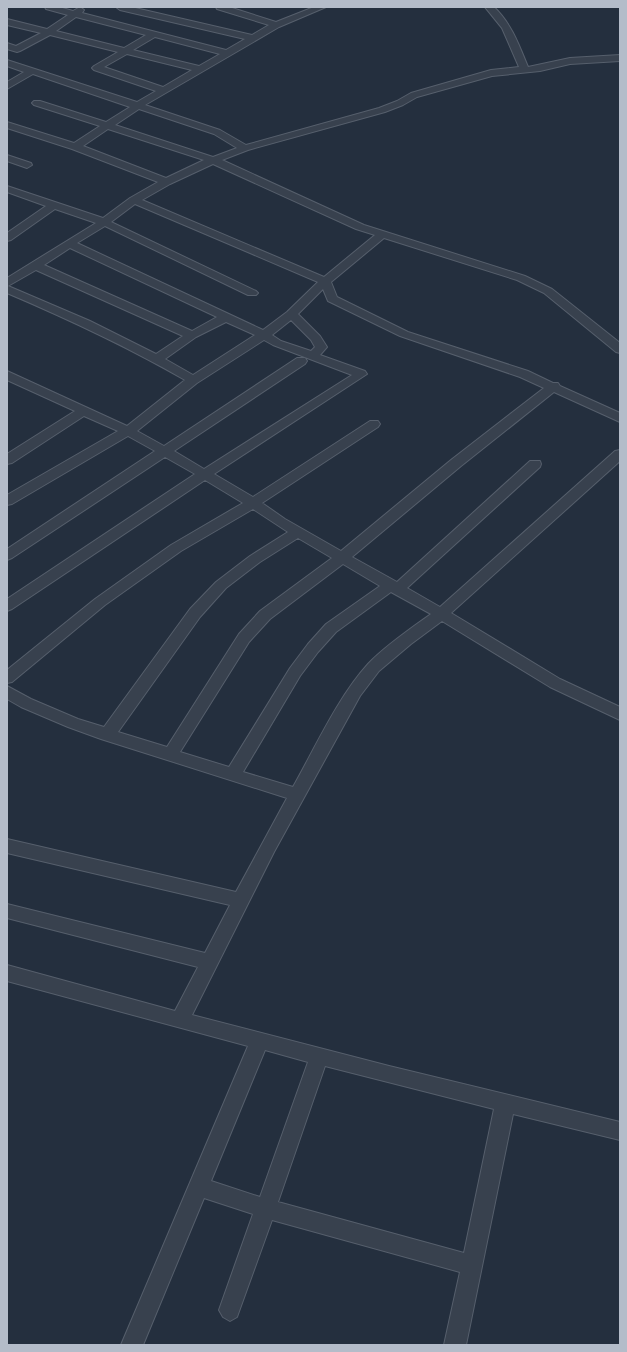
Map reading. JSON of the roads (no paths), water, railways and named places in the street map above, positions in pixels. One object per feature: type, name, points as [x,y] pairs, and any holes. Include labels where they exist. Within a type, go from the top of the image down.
[{"type":"street","points":[[49,7],[227,53]]},
{"type":"street","points":[[7,54],[49,32],[84,7]]},
{"type":"street","points":[[120,7],[253,38]]},
{"type":"street","points":[[220,7],[276,25]]},
{"type":"street","points":[[75,147],[140,105],[253,38],[276,25],[322,7]]},
{"type":"street","points":[[489,7],[497,15],[509,32],[524,70]]},
{"type":"street","points":[[295,9],[306,12]]},
{"type":"street","points":[[7,22],[200,69]]},
{"type":"street","points":[[154,34],[97,68],[165,91]]},
{"type":"street","points":[[7,46],[17,49]]},
{"type":"street","points":[[7,283],[104,222],[134,200],[166,182],[213,160],[246,148],[376,112],[400,103],[414,95],[491,73],[540,68],[570,62],[620,58]]},
{"type":"street","points":[[7,63],[140,105],[217,132],[246,148]]},
{"type":"street","points":[[7,86],[32,71]]},
{"type":"street","points":[[37,103],[213,160],[360,227],[521,278],[548,291],[620,349]]},
{"type":"street","points":[[7,125],[75,147],[166,182]]},
{"type":"street","points":[[7,158],[28,165]]},
{"type":"street","points":[[7,189],[104,222],[252,293]]},
{"type":"street","points":[[134,200],[325,281],[332,299],[404,334],[524,374],[554,386],[620,418]]},
{"type":"street","points":[[7,238],[54,205]]},
{"type":"street","points":[[7,502],[128,431],[192,380],[264,335],[291,314],[325,281],[383,234]]},
{"type":"street","points":[[7,606],[205,474],[361,374],[277,343],[264,335],[224,318],[70,244]]},
{"type":"street","points":[[35,265],[192,336]]},
{"type":"street","points":[[7,289],[86,323],[157,359],[192,380]]},
{"type":"street","points":[[291,314],[316,338],[321,347],[313,356]]},
{"type":"street","points":[[157,359],[192,336],[224,318]]},
{"type":"street","points":[[7,555],[301,361]]},
{"type":"street","points":[[7,375],[128,431],[205,474],[298,532],[442,614],[556,683],[620,714]]},
{"type":"street","points":[[170,755],[244,638],[265,615],[290,595],[342,558],[456,463],[554,386]]},
{"type":"street","points":[[7,460],[83,411]]},
{"type":"street","points":[[7,678],[100,602],[176,548],[253,503],[374,424]]},
{"type":"street","points":[[180,1020],[240,900],[354,692],[374,667],[406,640],[442,614],[620,454]]},
{"type":"street","points":[[233,775],[295,672],[313,648],[331,628],[395,587],[535,464]]},
{"type":"street","points":[[107,735],[195,613],[221,585],[255,559],[298,532]]},
{"type":"street","points":[[7,692],[73,724],[297,795]]},
{"type":"street","points":[[7,846],[240,900]]},
{"type":"street","points":[[7,910],[209,962]]},
{"type":"street","points":[[7,973],[180,1020],[505,1104],[620,1131]]},
{"type":"street","points":[[132,1345],[260,1040]]},
{"type":"street","points":[[230,1310],[319,1056]]},
{"type":"street","points":[[455,1345],[505,1104]]},
{"type":"street","points":[[198,1187],[265,1208],[472,1265]]}]
